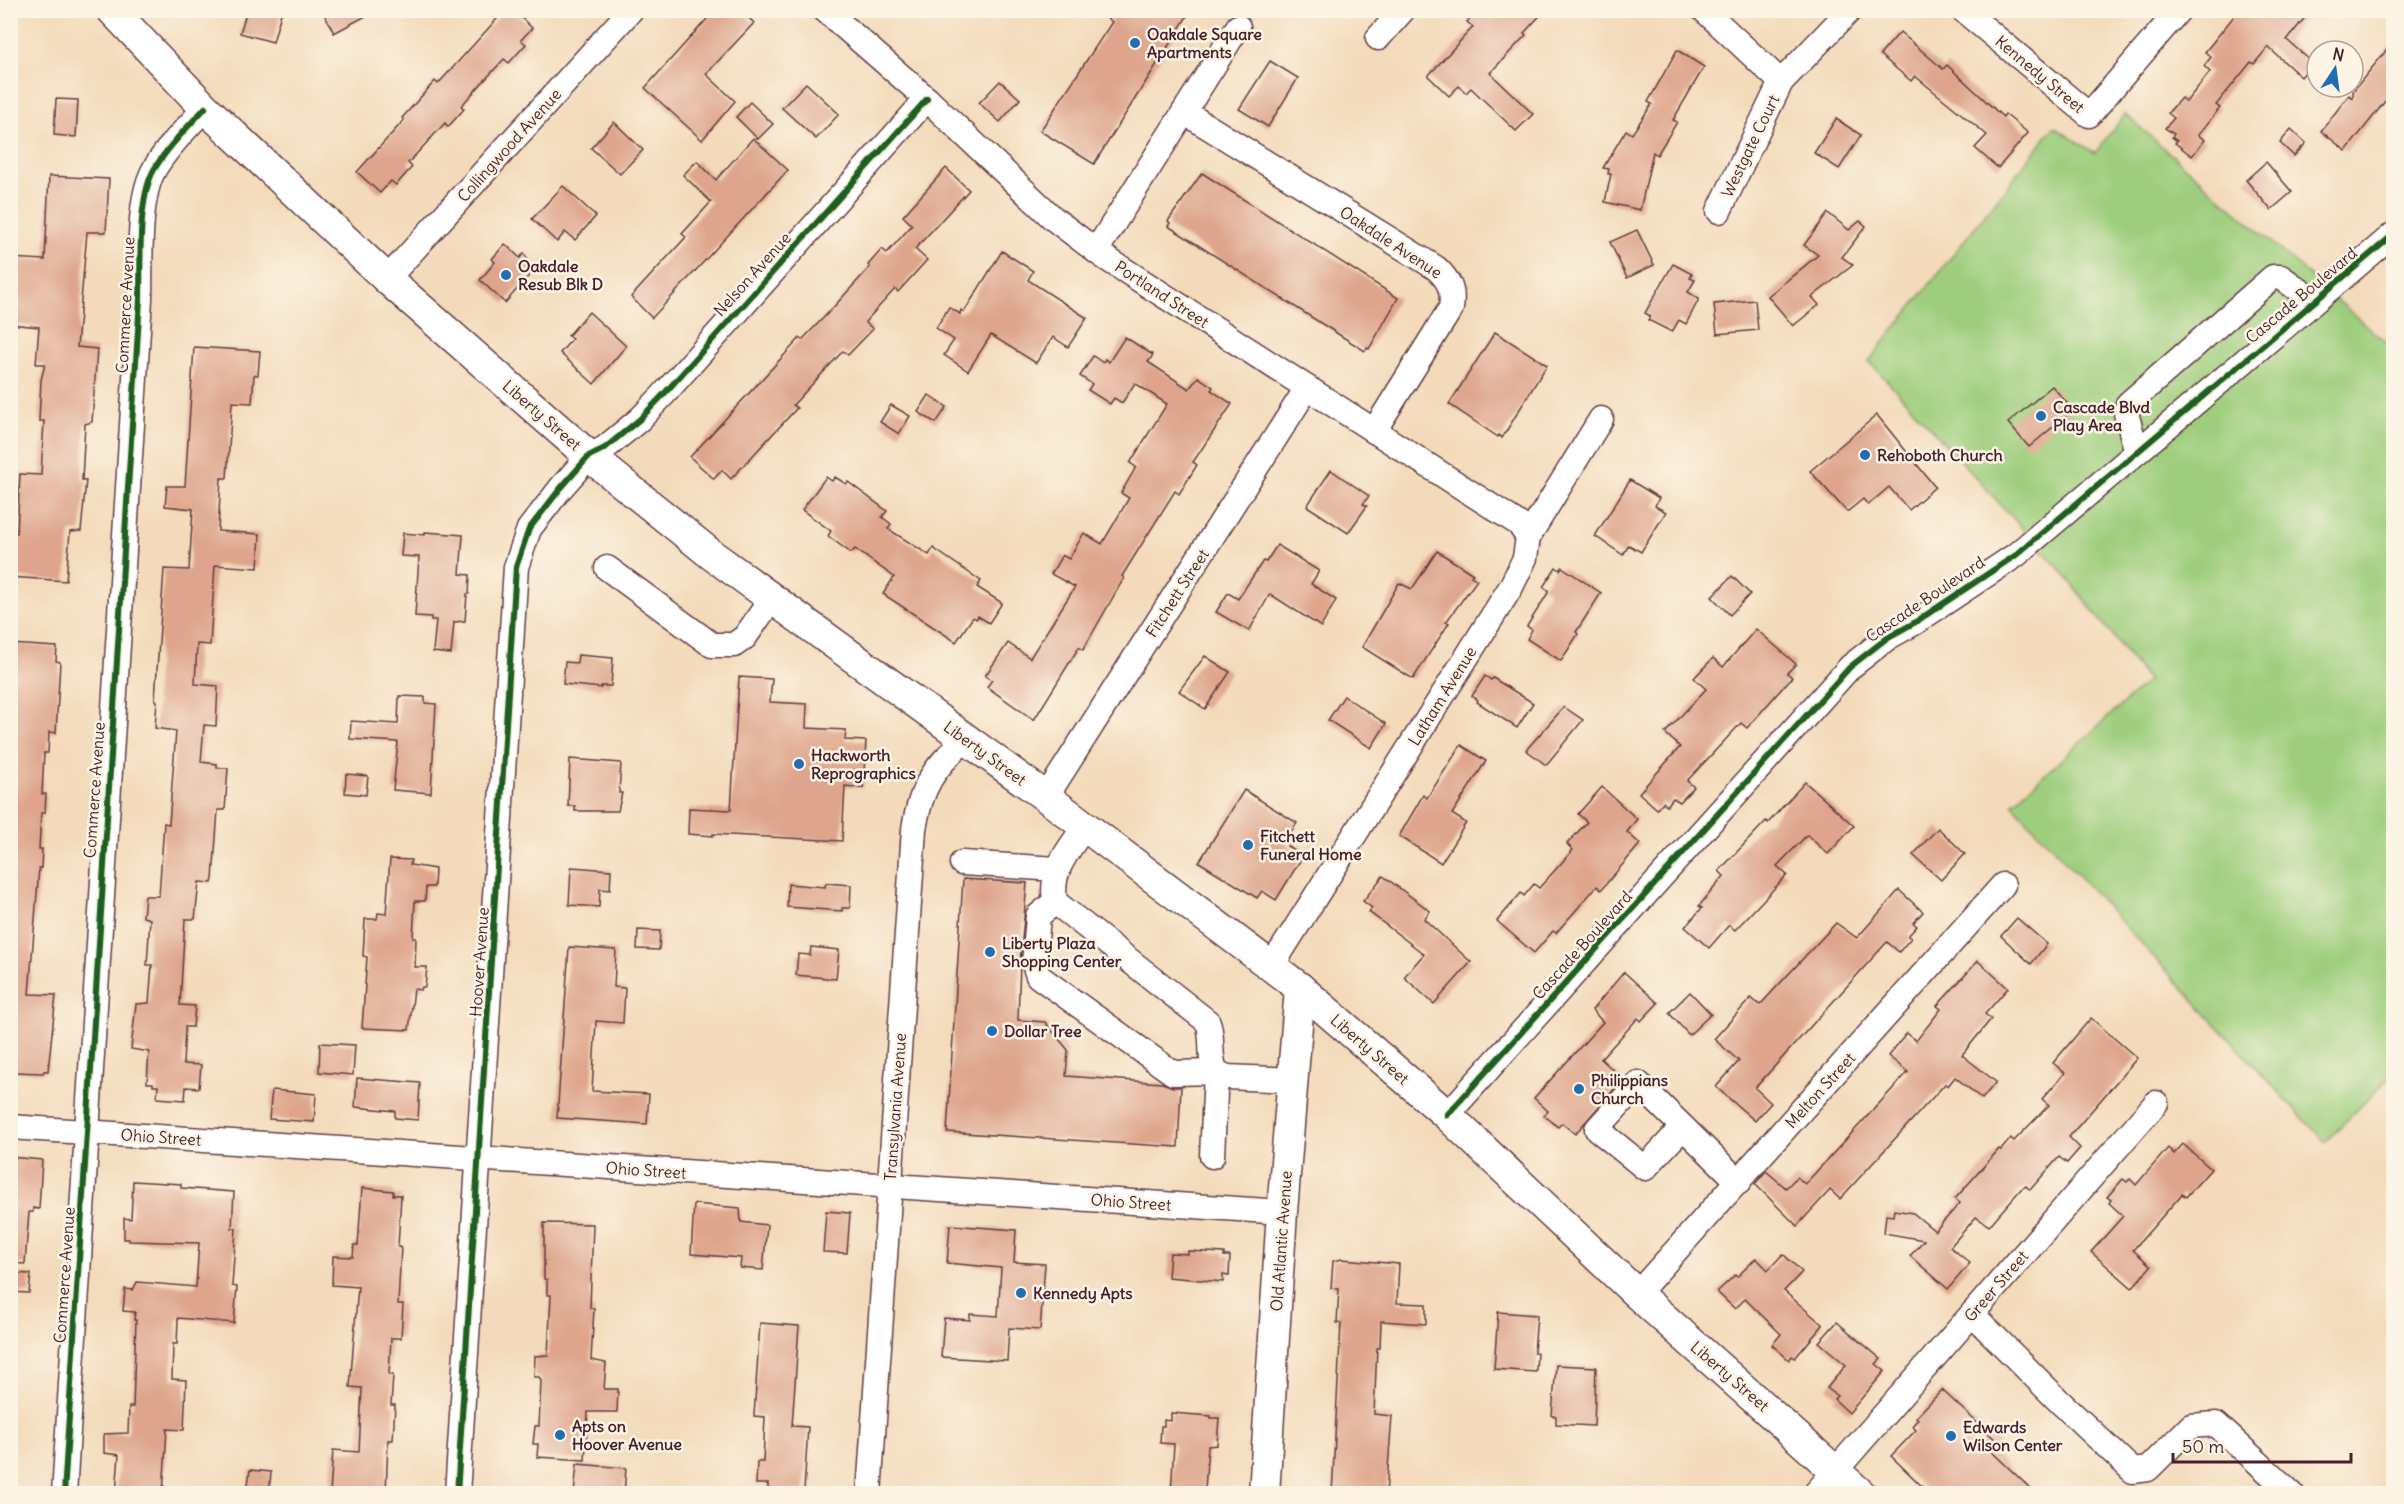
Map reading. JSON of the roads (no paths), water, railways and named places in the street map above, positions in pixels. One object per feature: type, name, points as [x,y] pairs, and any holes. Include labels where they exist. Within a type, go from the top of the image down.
[{"type":"main road","name":"Liberty Street","points":[[112,10],[206,108],[387,279],[589,456],[712,555],[1046,797],[1300,988],[1447,1115],[1637,1294],[1836,1469],[1861,1494]]},
{"type":"main road","name":"Old Atlantic Avenue","points":[[1264,1494],[1282,1212],[1300,988]]},
{"type":"street","name":"Collingwood Avenue","points":[[387,279],[631,10]]},
{"type":"street","name":"Portland Street","points":[[825,10],[927,99],[1054,219],[1096,251],[1519,524],[1528,537]]},
{"type":"street","points":[[1378,38],[1403,10]]},
{"type":"street","points":[[1704,10],[1781,82]]},
{"type":"street","name":"Westgate Court","points":[[1719,211],[1781,82],[1850,10]]},
{"type":"street","name":"Kennedy Street","points":[[1963,10],[2089,115],[2179,10]]},
{"type":"street","points":[[1096,251],[1238,27]]},
{"type":"street","name":"Nelson Avenue","points":[[589,456],[605,448],[664,394],[927,99]]},
{"type":"street","name":"Commerce Avenue","points":[[64,1494],[146,186],[165,153],[206,108]]},
{"type":"street","name":"Oakdale Avenue","points":[[1184,112],[1436,268],[1448,280],[1453,295],[1451,308],[1374,431]]},
{"type":"street","name":"Cascade Boulevard","points":[[1447,1115],[1850,667],[1887,638],[1914,623],[2016,555],[2394,234]]},
{"type":"street","points":[[2137,452],[2126,413],[2128,404],[2273,277],[2281,277],[2314,301]]},
{"type":"street","name":"Fitchett Street","points":[[1046,797],[1307,388]]},
{"type":"street","name":"Latham Avenue","points":[[1271,967],[1511,587],[1525,558],[1528,537],[1601,419]]},
{"type":"street","name":"Hoover Avenue","points":[[457,1494],[516,567],[530,529],[589,456]]},
{"type":"street","points":[[606,568],[712,645],[734,645],[745,637],[772,598]]},
{"type":"street","name":"Transylvania Avenue","points":[[869,1494],[910,872],[918,802],[943,759],[966,739]]},
{"type":"street","points":[[1085,826],[1056,869],[1053,887],[1055,902],[1208,1022],[1213,1034],[1211,1063],[1216,1072],[1212,1156]]},
{"type":"street","points":[[962,863],[1056,869]]},
{"type":"street","name":"Melton Street","points":[[1637,1294],[2003,885]]},
{"type":"street","points":[[1055,902],[1038,916],[1034,964],[1038,976],[1173,1073],[1216,1072],[1227,1077],[1293,1080]]},
{"type":"street","name":"Greer Street","points":[[1815,1494],[2156,1103]]},
{"type":"street","name":"Ohio Street","points":[[10,1127],[1282,1212]]},
{"type":"street","points":[[1683,1127],[1739,1182]]},
{"type":"street","points":[[1972,1314],[2133,1471],[2148,1469],[2190,1426],[2216,1424],[2292,1494]]},
{"type":"place","name":"Oakdale Square Apartments","points":[[1135,43]]},
{"type":"place","name":"Oakdale Resub Blk D","points":[[506,275]]},
{"type":"place","name":"Cascade Blvd Play Area","points":[[2041,416]]},
{"type":"place","name":"Rehoboth Church","points":[[1865,455]]},
{"type":"place","name":"Hackworth Reprographics","points":[[799,764]]},
{"type":"place","name":"Fitchett Funeral Home","points":[[1248,845]]},
{"type":"place","name":"Liberty Plaza Shopping Center","points":[[990,952]]},
{"type":"place","name":"Dollar Tree","points":[[992,1031]]},
{"type":"place","name":"Philippians Church","points":[[1579,1089]]},
{"type":"place","name":"Kennedy Apts","points":[[1021,1293]]},
{"type":"place","name":"Apts on Hoover Avenue","points":[[560,1435]]},
{"type":"place","name":"Edwards Wilson Center","points":[[1951,1436]]}]
